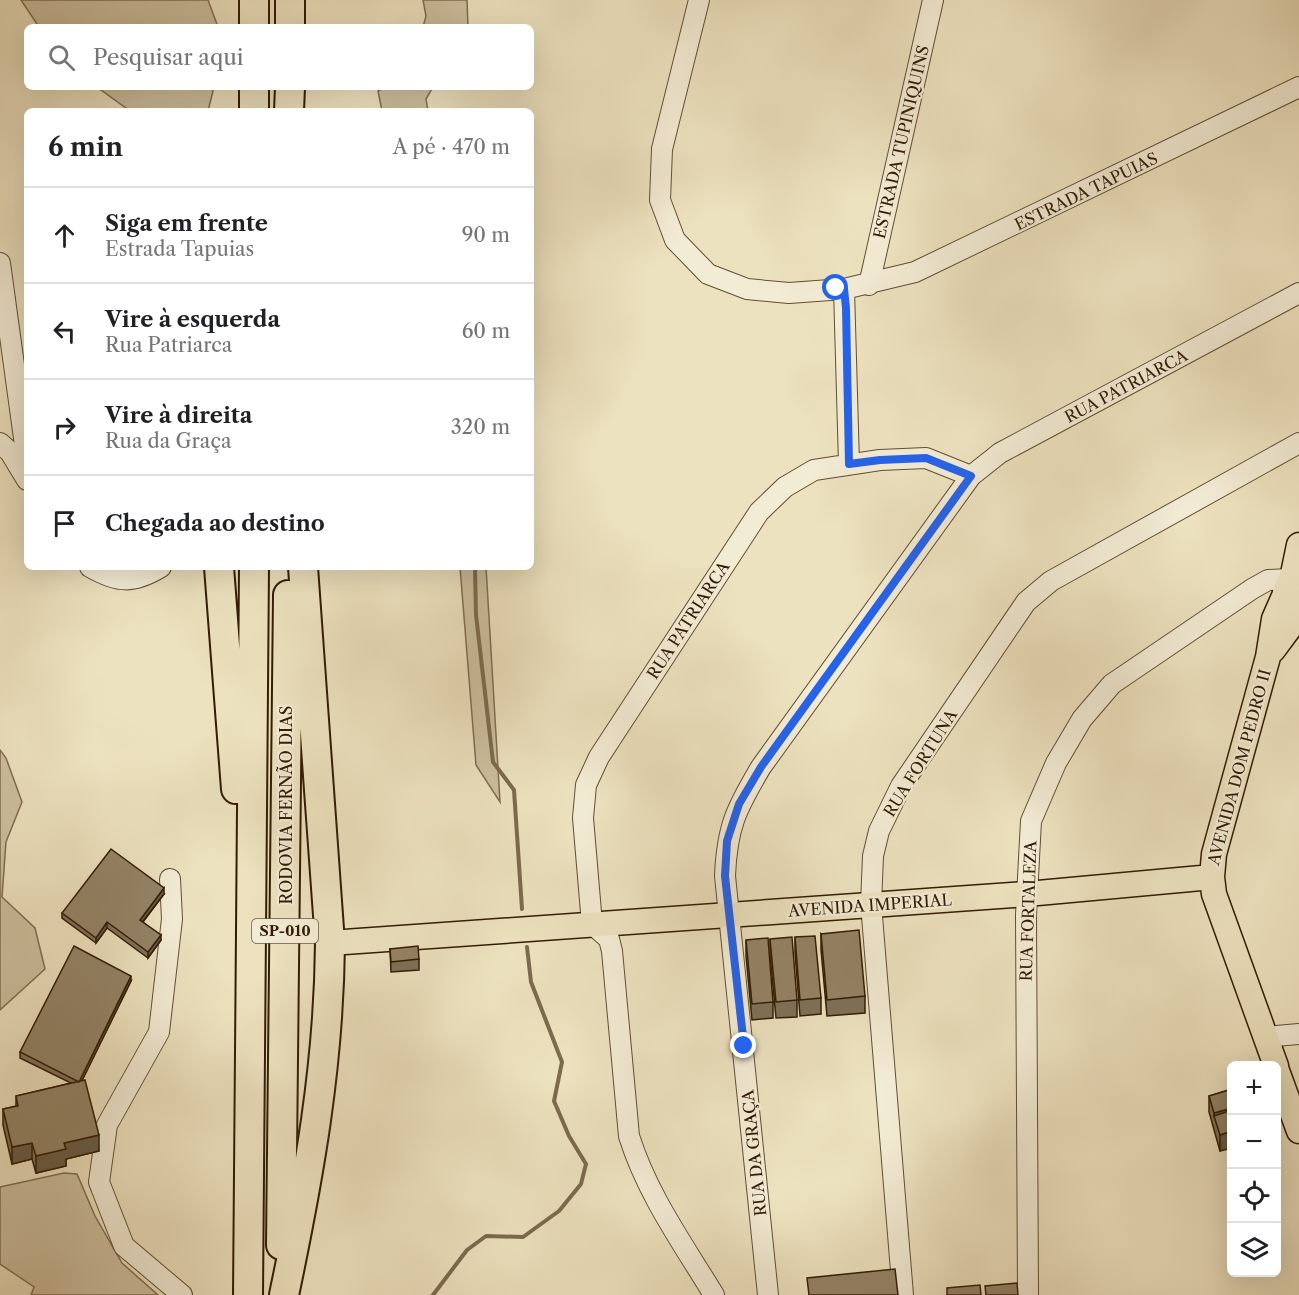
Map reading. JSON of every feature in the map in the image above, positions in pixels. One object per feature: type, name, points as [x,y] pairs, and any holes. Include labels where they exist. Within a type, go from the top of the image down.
[{"type":"highway","points":[[254,0],[254,24]]},
{"type":"highway","points":[[290,0],[290,24]]},
{"type":"highway","points":[[254,90],[254,108]]},
{"type":"highway","points":[[289,108],[290,90]]},
{"type":"highway","points":[[219,570],[251,946]]},
{"type":"highway","name":"RODOVIA FERNÃO DIAS","points":[[248,1295],[254,570]]},
{"type":"highway","name":"RODOVIA FERNÃO DIAS","points":[[282,1295],[288,570]]},
{"type":"highway","points":[[282,1295],[310,1169],[324,1069],[330,997],[330,943],[303,570]]},
{"type":"main road","name":"AVENIDA DOM PEDRO II","points":[[1212,877],[1214,854],[1268,657],[1274,619],[1292,585],[1299,545]]},
{"type":"main road","name":"AVENIDA DOM PEDRO II","points":[[1268,657],[1285,630],[1299,615]]},
{"type":"main road","name":"AVENIDA IMPERIAL","points":[[330,943],[1027,894],[1212,877]]},
{"type":"main road","points":[[1212,877],[1214,894],[1274,1061]]},
{"type":"main road","points":[[1281,1081],[1299,1131]]},
{"type":"street","name":"ESTRADA TAPUIAS","points":[[699,0],[662,149],[660,200],[675,240],[708,274],[747,289],[789,293],[844,289],[869,285],[915,272],[1299,87]]},
{"type":"street","name":"ESTRADA TUPINIQUINS","points":[[869,285],[933,0]]},
{"type":"street","points":[[0,262],[24,438]]},
{"type":"street","points":[[844,289],[849,464]]},
{"type":"street","name":"RUA PATRIARCA","points":[[592,924],[583,818],[586,785],[598,757],[759,512],[785,487],[814,470],[880,460],[926,458],[971,476],[1000,453],[1299,293]]},
{"type":"street","points":[[0,443],[10,452],[24,475]]},
{"type":"street","name":"RUA FORTUNA","points":[[903,1295],[871,904],[873,856],[879,831],[897,795],[1026,602],[1051,581],[1299,443]]},
{"type":"street","name":"RUA DA GRAÇA","points":[[768,1295],[725,876],[727,841],[739,804],[761,767],[971,476]]},
{"type":"street","points":[[96,570],[112,579],[142,578],[156,570]]},
{"type":"street","name":"RUA FORTALEZA","points":[[1028,1295],[1027,894],[1031,822],[1056,763],[1082,718],[1112,684],[1268,580],[1292,585]]},
{"type":"street","points":[[170,879],[172,919],[159,1032],[107,1125],[99,1182],[124,1245],[182,1295]]},
{"type":"street","points":[[592,924],[609,939],[612,951],[625,1110],[637,1162],[714,1295]]},
{"type":"street","points":[[1265,1036],[1299,1034]]},
{"type":"shaded area","points":[[21,0],[208,0],[217,24],[37,24]]},
{"type":"shaded area","points":[[423,0],[467,0],[468,24],[424,24],[426,16]]},
{"type":"shaded area","points":[[101,90],[213,90],[209,108],[126,108]]},
{"type":"shaded area","points":[[431,90],[426,99],[428,108],[381,108],[378,91]]},
{"type":"shaded area","points":[[460,570],[486,570],[500,802],[476,765]]},
{"type":"shaded area","points":[[0,750],[6,758],[22,802],[6,842],[2,897],[35,928],[45,969],[0,1010]]},
{"type":"shaded area","points":[[64,1173],[77,1174],[95,1216],[122,1263],[158,1295],[31,1295],[34,1287],[0,1264],[0,1187]]},
{"type":"building","points":[[111,849],[164,888],[140,920],[161,935],[148,952],[107,922],[96,938],[62,913]]},
{"type":"building","points":[[859,930],[865,996],[827,1000],[821,934]]},
{"type":"building","points":[[815,936],[821,998],[800,1000],[795,937]]},
{"type":"building","points":[[792,937],[797,1000],[776,1002],[770,939]]},
{"type":"building","points":[[768,938],[773,1002],[752,1004],[746,940]]},
{"type":"building","points":[[74,946],[131,976],[79,1082],[20,1052]]},
{"type":"building","points":[[418,946],[419,959],[391,962],[390,949]]},
{"type":"building","points":[[85,1080],[99,1135],[64,1143],[66,1149],[36,1156],[32,1143],[12,1147],[3,1109],[18,1106],[16,1096]]},
{"type":"building","points":[[1227,1091],[1227,1109],[1214,1113],[1209,1096]]},
{"type":"building","points":[[1227,1112],[1227,1133],[1220,1135],[1214,1116]]},
{"type":"building","points":[[895,1269],[898,1295],[809,1295],[807,1278]]},
{"type":"building","points":[[1017,1283],[1018,1295],[986,1295],[985,1286]]},
{"type":"building","points":[[980,1285],[981,1295],[947,1295],[947,1288]]},
{"type":"waterway","points":[[475,570],[476,615],[493,762],[514,790],[522,909]]},
{"type":"waterway","points":[[433,1295],[467,1250],[486,1236],[523,1237],[559,1211],[581,1184],[586,1164],[569,1136],[554,1101],[562,1062],[531,982],[527,947]]},
{"type":"route","points":[[744,1046],[725,876],[727,841],[739,804],[761,767],[971,476],[926,458],[849,464],[846,308],[844,289],[836,288]]}]
